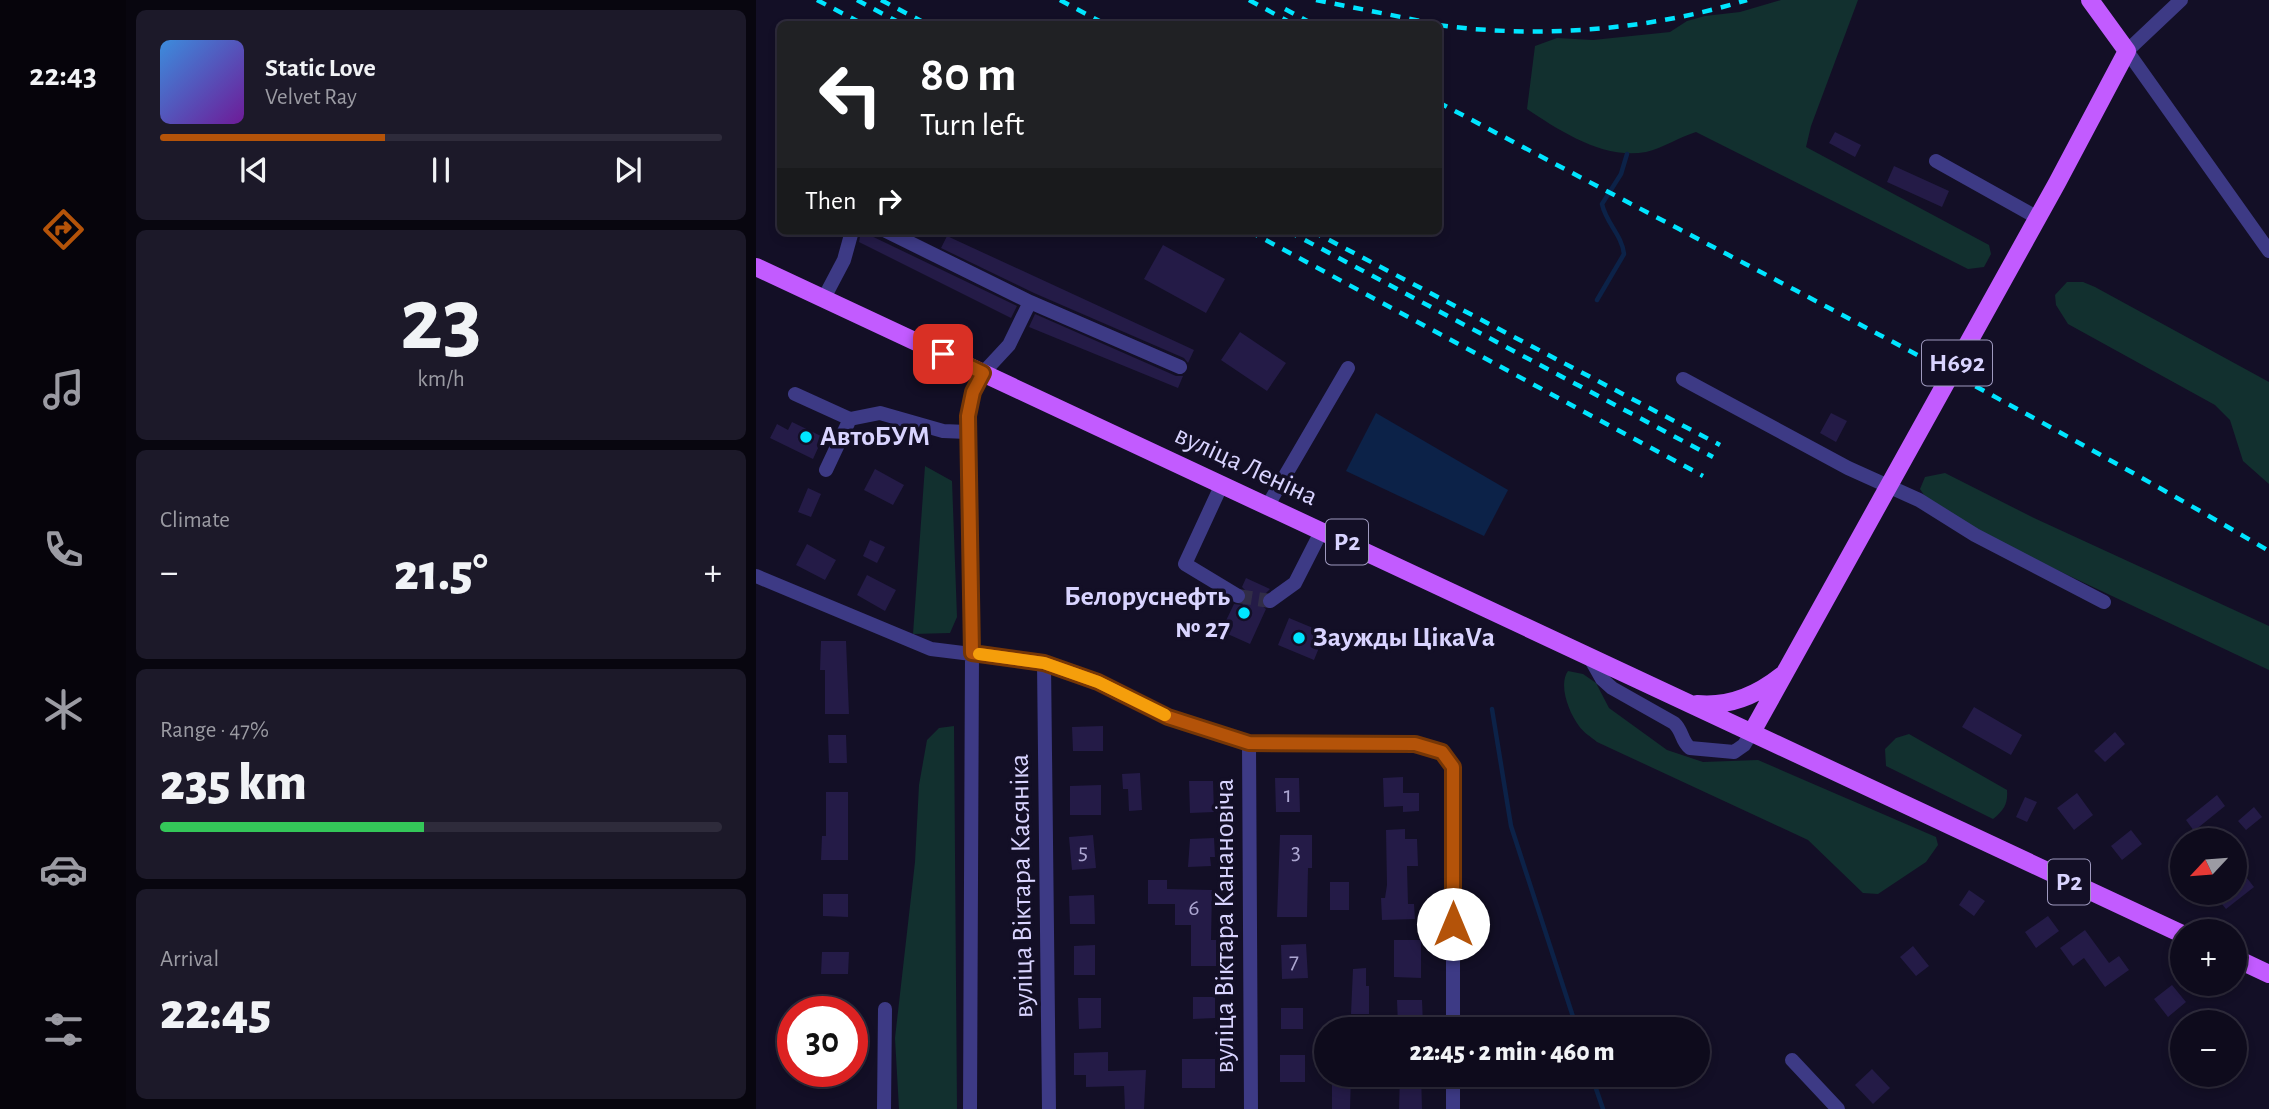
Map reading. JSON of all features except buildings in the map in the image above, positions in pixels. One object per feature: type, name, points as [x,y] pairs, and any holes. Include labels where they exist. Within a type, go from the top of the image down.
[{"type":"main road","points":[[2090,0],[2127,51]]},
{"type":"main road","name":"Н692","points":[[1752,732],[2038,218],[2127,51]]},
{"type":"main road","name":"вуліца Леніна","points":[[756,267],[1752,732]]},
{"type":"main road","points":[[1690,703],[1715,704],[1745,698],[1784,674]]},
{"type":"main road","name":"Р2","points":[[1752,732],[2170,928]]},
{"type":"main road","points":[[2247,964],[2269,974]]},
{"type":"street","name":"Н692","points":[[2127,51],[2181,0]]},
{"type":"street","points":[[2127,51],[2269,251]]},
{"type":"street","points":[[1936,161],[2038,218]]},
{"type":"street","points":[[824,298],[844,260],[851,235]]},
{"type":"street","points":[[894,235],[1030,302],[1180,367]]},
{"type":"street","points":[[970,1109],[972,653],[967,432],[970,403],[983,373],[1009,345],[1030,302]]},
{"type":"street","points":[[1268,505],[1348,368]]},
{"type":"street","points":[[1684,379],[1889,487],[1919,500],[1975,535],[2104,602]]},
{"type":"street","points":[[795,394],[850,419],[880,413],[943,431],[967,432]]},
{"type":"street","points":[[825,470],[850,419]]},
{"type":"street","points":[[1222,484],[1185,564],[1238,596]]},
{"type":"street","points":[[1269,601],[1295,583],[1322,530]]},
{"type":"street","points":[[756,576],[931,649],[1044,663],[1098,682],[1168,717],[1249,743],[1415,744],[1442,752],[1453,767],[1453,1017]]},
{"type":"street","points":[[1589,656],[1602,679],[1612,688],[1674,723],[1680,728],[1682,740],[1690,748],[1734,752],[1744,745],[1752,732]]},
{"type":"street","name":"вуліца Віктара Касяніка","points":[[1044,663],[1049,1109]]},
{"type":"street","name":"вуліца Віктара Канановіча","points":[[1249,743],[1251,1109]]},
{"type":"street","points":[[884,1109],[885,1009]]},
{"type":"street","points":[[1792,1060],[1839,1109]]},
{"type":"street","points":[[1453,1087],[1453,1109]]},
{"type":"green space","points":[[1781,0],[1858,0],[1811,126],[1806,147],[1989,245],[1991,254],[1984,267],[1968,269],[1696,132],[1646,152],[1614,152],[1583,142],[1527,109],[1535,46],[1557,38],[1593,40],[1670,32],[1687,21],[1740,12]]},
{"type":"green space","points":[[2067,282],[2083,282],[2095,287],[2269,382],[2269,484],[2243,461],[2230,420],[2215,405],[2068,324],[2056,305],[2055,295]]},
{"type":"green space","points":[[925,466],[952,481],[957,617],[950,633],[913,634]]},
{"type":"green space","points":[[1945,473],[2034,518],[2269,626],[2269,670],[2006,546],[1928,501],[1920,489],[1925,477]]},
{"type":"green space","points":[[1568,671],[1583,674],[1596,683],[1609,708],[1667,750],[1703,762],[1758,760],[1936,837],[1938,845],[1926,862],[1878,894],[1863,893],[1808,840],[1597,742],[1581,728],[1568,707],[1564,684]]},
{"type":"green space","points":[[954,726],[957,1109],[899,1109],[895,1038],[915,862],[919,785],[927,740],[939,728]]},
{"type":"green space","points":[[1909,734],[2007,790],[2006,803],[2000,813],[1993,819],[1886,766],[1885,749],[1896,738]]},
{"type":"water","points":[[1376,413],[1508,490],[1484,536],[1346,471]]},
{"type":"waterway","points":[[1597,300],[1624,254],[1602,204],[1621,174],[1627,154]]},
{"type":"waterway","points":[[1492,709],[1511,826],[1573,1017]]},
{"type":"waterway","points":[[1595,1087],[1603,1109]]},
{"type":"tunnel","points":[[1238,596],[1270,601]]},
{"type":"railway","points":[[817,0],[857,21]]},
{"type":"railway","points":[[857,0],[896,21]]},
{"type":"railway","points":[[881,0],[921,21]]},
{"type":"railway","points":[[1060,0],[1099,21]]},
{"type":"railway","points":[[1249,0],[1288,21]]},
{"type":"railway","points":[[1316,0],[1421,21]]},
{"type":"railway","points":[[1442,25],[1515,31],[1594,29],[1672,19],[1747,0]]},
{"type":"railway","points":[[1285,9],[1307,21]]},
{"type":"railway","points":[[1442,104],[1960,378],[2269,551]]},
{"type":"railway","points":[[1256,235],[1703,476]]},
{"type":"railway","points":[[1296,235],[1713,457]]},
{"type":"railway","points":[[1320,235],[1720,445]]},
{"type":"slow traffic","points":[[979,654],[1044,663],[1098,682],[1165,715]]},
{"type":"place","name":"АвтоБУМ","points":[[806,437]]},
{"type":"place","name":"Белоруснефть № 27","points":[[1244,613]]},
{"type":"place","name":"Заужды ЦікаVа","points":[[1299,638]]},
{"type":"route","points":[[943,354],[983,373],[973,392],[968,416],[972,653],[1044,663],[1098,682],[1168,717],[1249,743],[1415,744],[1442,752],[1453,767],[1453,924]]}]
